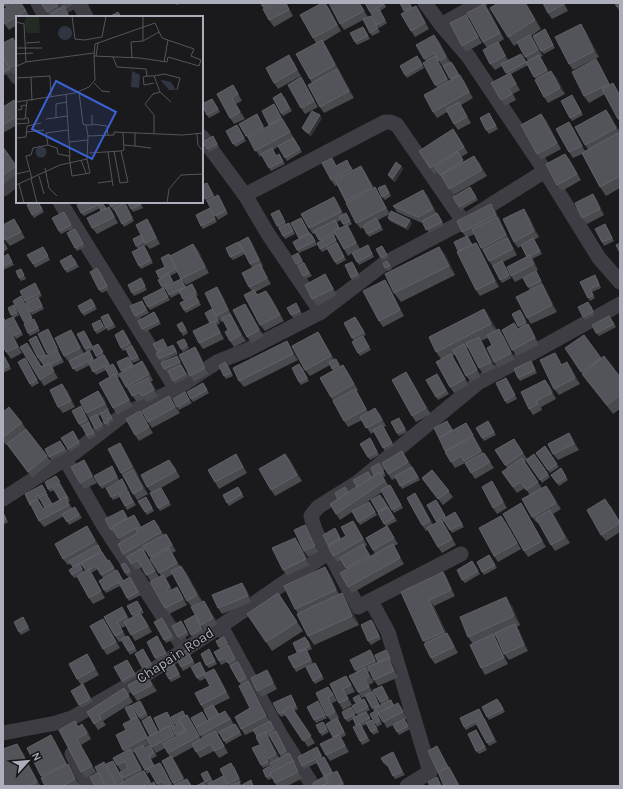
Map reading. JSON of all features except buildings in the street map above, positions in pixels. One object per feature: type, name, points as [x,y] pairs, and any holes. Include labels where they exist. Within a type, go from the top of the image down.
[{"type":"street","points":[[38,3],[45,16],[70,3]]},
{"type":"street","points":[[79,3],[86,16]]},
{"type":"street","points":[[425,3],[442,26],[468,56],[545,171],[599,258],[620,282]]},
{"type":"street","points":[[442,26],[480,3]]},
{"type":"street","points":[[3,57],[16,76]]},
{"type":"street","points":[[245,195],[385,122],[390,122],[396,125],[462,221]]},
{"type":"street","points":[[203,138],[245,195],[268,234],[321,312]]},
{"type":"street","points":[[3,499],[85,446],[122,416],[176,389],[217,362],[247,350],[321,312],[385,263],[462,221],[545,171]]},
{"type":"street","points":[[3,189],[16,179]]},
{"type":"street","points":[[61,203],[176,389]]},
{"type":"street","points":[[461,554],[358,607],[329,552],[316,535],[311,516],[318,507],[358,482],[478,383],[620,304]]},
{"type":"street","points":[[65,459],[105,528],[185,650]]},
{"type":"street","points":[[221,626],[329,552]]},
{"type":"street","points":[[371,601],[388,632],[430,772],[407,786]]},
{"type":"street","name":"Chapain Road","points":[[3,733],[56,723],[72,718],[139,679],[221,626],[280,734],[313,786]]},
{"type":"street","points":[[56,723],[89,786]]}]
